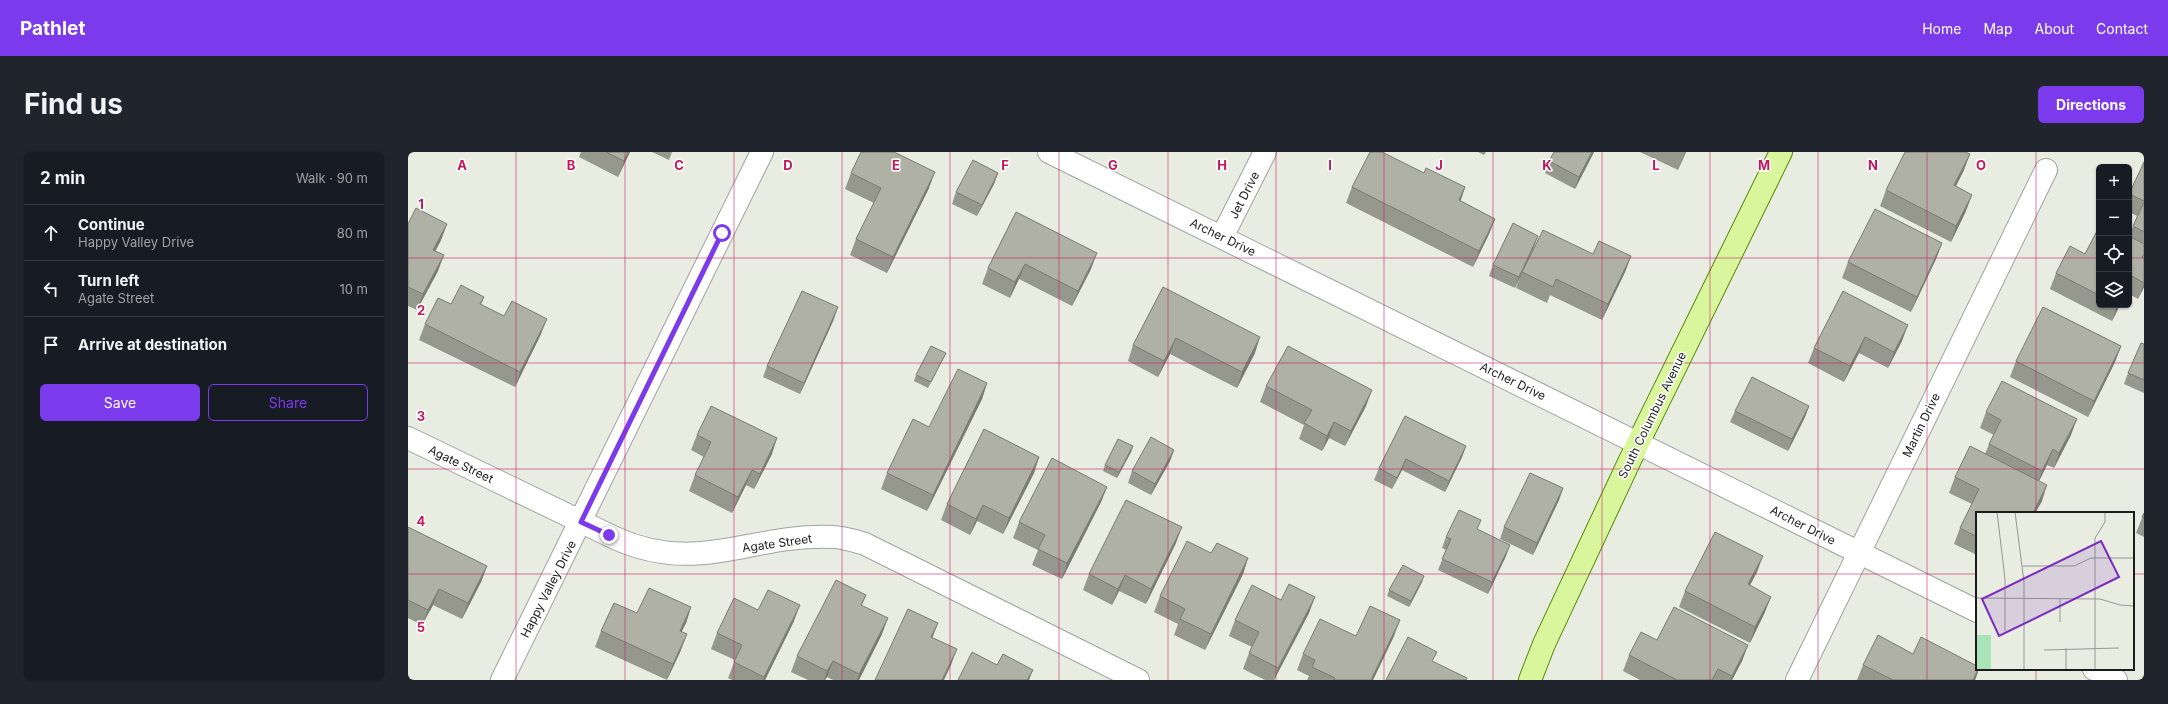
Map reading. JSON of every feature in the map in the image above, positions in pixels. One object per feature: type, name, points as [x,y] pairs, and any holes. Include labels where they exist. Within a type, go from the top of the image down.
[{"type":"main road","name":"South Columbus Avenue","points":[[1530,680],[1544,644],[1638,443],[1781,152]]},
{"type":"street","name":"Happy Valley Drive","points":[[502,680],[762,152]]},
{"type":"street","name":"Archer Drive","points":[[1049,152],[1976,611]]},
{"type":"street","name":"Jet Drive","points":[[1222,237],[1265,152]]},
{"type":"street","name":"Martin Drive","points":[[1797,680],[2046,170]]},
{"type":"street","name":"Agate Street","points":[[408,438],[630,545],[678,555],[709,554],[803,537],[834,536],[865,544],[1138,680]]},
{"type":"street","points":[[2096,670],[2116,680]]},
{"type":"building","points":[[606,152],[628,152],[624,161]]},
{"type":"building","points":[[861,152],[894,152],[935,172],[893,257],[856,239],[881,188],[851,173]]},
{"type":"building","points":[[1370,152],[1382,152],[1424,173],[1426,168],[1465,187],[1459,200],[1495,219],[1479,251],[1352,187]]},
{"type":"building","points":[[1554,152],[1592,152],[1579,177],[1549,161]]},
{"type":"building","points":[[1905,152],[1965,152],[1970,154],[1954,185],[1972,195],[1956,226],[1886,190]]},
{"type":"building","points":[[973,160],[998,173],[982,205],[956,192]]},
{"type":"building","points":[[2144,162],[2144,201],[2132,195],[2132,188]]},
{"type":"building","points":[[2144,202],[2144,232],[2133,226]]},
{"type":"building","points":[[416,208],[447,224],[433,250],[444,255],[423,294],[408,287],[408,224]]},
{"type":"building","points":[[1875,209],[1942,243],[1917,297],[1848,262]]},
{"type":"building","points":[[1016,212],[1097,253],[1078,291],[1025,264],[1015,282],[988,268]]},
{"type":"building","points":[[1513,223],[1538,236],[1519,277],[1493,265]]},
{"type":"building","points":[[1543,230],[1593,254],[1599,241],[1631,256],[1608,304],[1556,279],[1553,287],[1522,272]]},
{"type":"building","points":[[2096,233],[2096,293],[2056,273],[2070,246],[2085,254]]},
{"type":"building","points":[[2132,238],[2144,244],[2144,254],[2142,257],[2144,258],[2144,283],[2132,276]]},
{"type":"building","points":[[461,285],[484,297],[480,304],[504,316],[512,301],[547,319],[520,372],[425,324],[438,298],[451,304]]},
{"type":"building","points":[[1163,287],[1260,337],[1242,372],[1176,338],[1164,361],[1133,345]]},
{"type":"building","points":[[802,291],[838,307],[804,383],[767,366]]},
{"type":"building","points":[[1843,291],[1908,325],[1894,352],[1865,337],[1850,366],[1814,348]]},
{"type":"building","points":[[2043,307],[2121,346],[2094,401],[2016,361]]},
{"type":"building","points":[[2141,343],[2144,344],[2144,380],[2128,373]]},
{"type":"building","points":[[931,346],[946,353],[931,382],[916,375]]},
{"type":"building","points":[[1288,346],[1372,390],[1351,431],[1334,422],[1327,436],[1304,423],[1312,410],[1266,386]]},
{"type":"building","points":[[958,369],[987,383],[933,495],[887,473],[913,419],[929,427]]},
{"type":"building","points":[[1752,377],[1809,406],[1792,439],[1735,411]]},
{"type":"building","points":[[2002,381],[2077,419],[2059,453],[2053,449],[2042,471],[1989,444],[2001,420],[1986,412]]},
{"type":"building","points":[[711,406],[777,438],[760,474],[752,470],[738,497],[695,475],[711,442],[697,435]]},
{"type":"building","points":[[1405,416],[1466,446],[1449,481],[1406,459],[1397,478],[1379,468]]},
{"type":"building","points":[[984,429],[1039,457],[1009,518],[983,505],[976,519],[947,504]]},
{"type":"building","points":[[1151,437],[1174,450],[1155,484],[1132,471]]},
{"type":"building","points":[[1118,439],[1133,446],[1119,472],[1105,465]]},
{"type":"building","points":[[1970,446],[2047,485],[2034,512],[1976,512],[1976,536],[1960,528],[1979,489],[1955,477]]},
{"type":"building","points":[[1052,458],[1107,487],[1067,563],[1038,549],[1045,535],[1019,522]]},
{"type":"building","points":[[1530,473],[1563,488],[1537,543],[1504,527]]},
{"type":"building","points":[[1126,500],[1182,527],[1151,589],[1125,575],[1118,589],[1089,574]]},
{"type":"building","points":[[1459,510],[1481,520],[1477,529],[1510,545],[1492,582],[1442,559],[1451,539],[1446,537]]},
{"type":"building","points":[[408,527],[487,566],[468,603],[439,589],[428,610],[408,600]]},
{"type":"building","points":[[1715,532],[1763,556],[1748,584],[1771,597],[1755,627],[1685,591]]},
{"type":"building","points":[[1187,541],[1211,553],[1217,543],[1248,558],[1211,634],[1180,619],[1185,609],[1160,596]]},
{"type":"building","points":[[1403,565],[1424,576],[1411,601],[1389,590]]},
{"type":"building","points":[[836,580],[866,595],[861,605],[888,618],[859,674],[833,661],[827,671],[797,656]]},
{"type":"building","points":[[1289,584],[1315,597],[1278,668],[1249,653],[1259,632],[1235,620],[1252,585],[1281,600]]},
{"type":"building","points":[[649,588],[691,607],[680,631],[687,634],[673,664],[601,631],[614,603],[637,613]]},
{"type":"building","points":[[768,590],[800,605],[764,677],[734,662],[742,645],[717,633],[734,598],[758,610]]},
{"type":"building","points":[[1370,606],[1400,620],[1371,680],[1334,680],[1335,678],[1312,667],[1315,660],[1303,654],[1320,619],[1356,636]]},
{"type":"building","points":[[1674,607],[1748,645],[1732,676],[1718,669],[1712,680],[1677,680],[1629,655],[1641,632],[1657,640]]},
{"type":"building","points":[[908,609],[938,623],[931,637],[957,649],[942,680],[875,680]]},
{"type":"building","points":[[1878,635],[1913,654],[1921,637],[1976,665],[1976,670],[1978,670],[1973,680],[1893,680],[1863,665]]},
{"type":"building","points":[[1408,637],[1437,652],[1432,661],[1467,678],[1466,680],[1386,680]]},
{"type":"building","points":[[972,652],[997,665],[1003,654],[1033,670],[1027,680],[958,680]]},
{"type":"route","points":[[609,535],[581,522],[722,233]]}]
